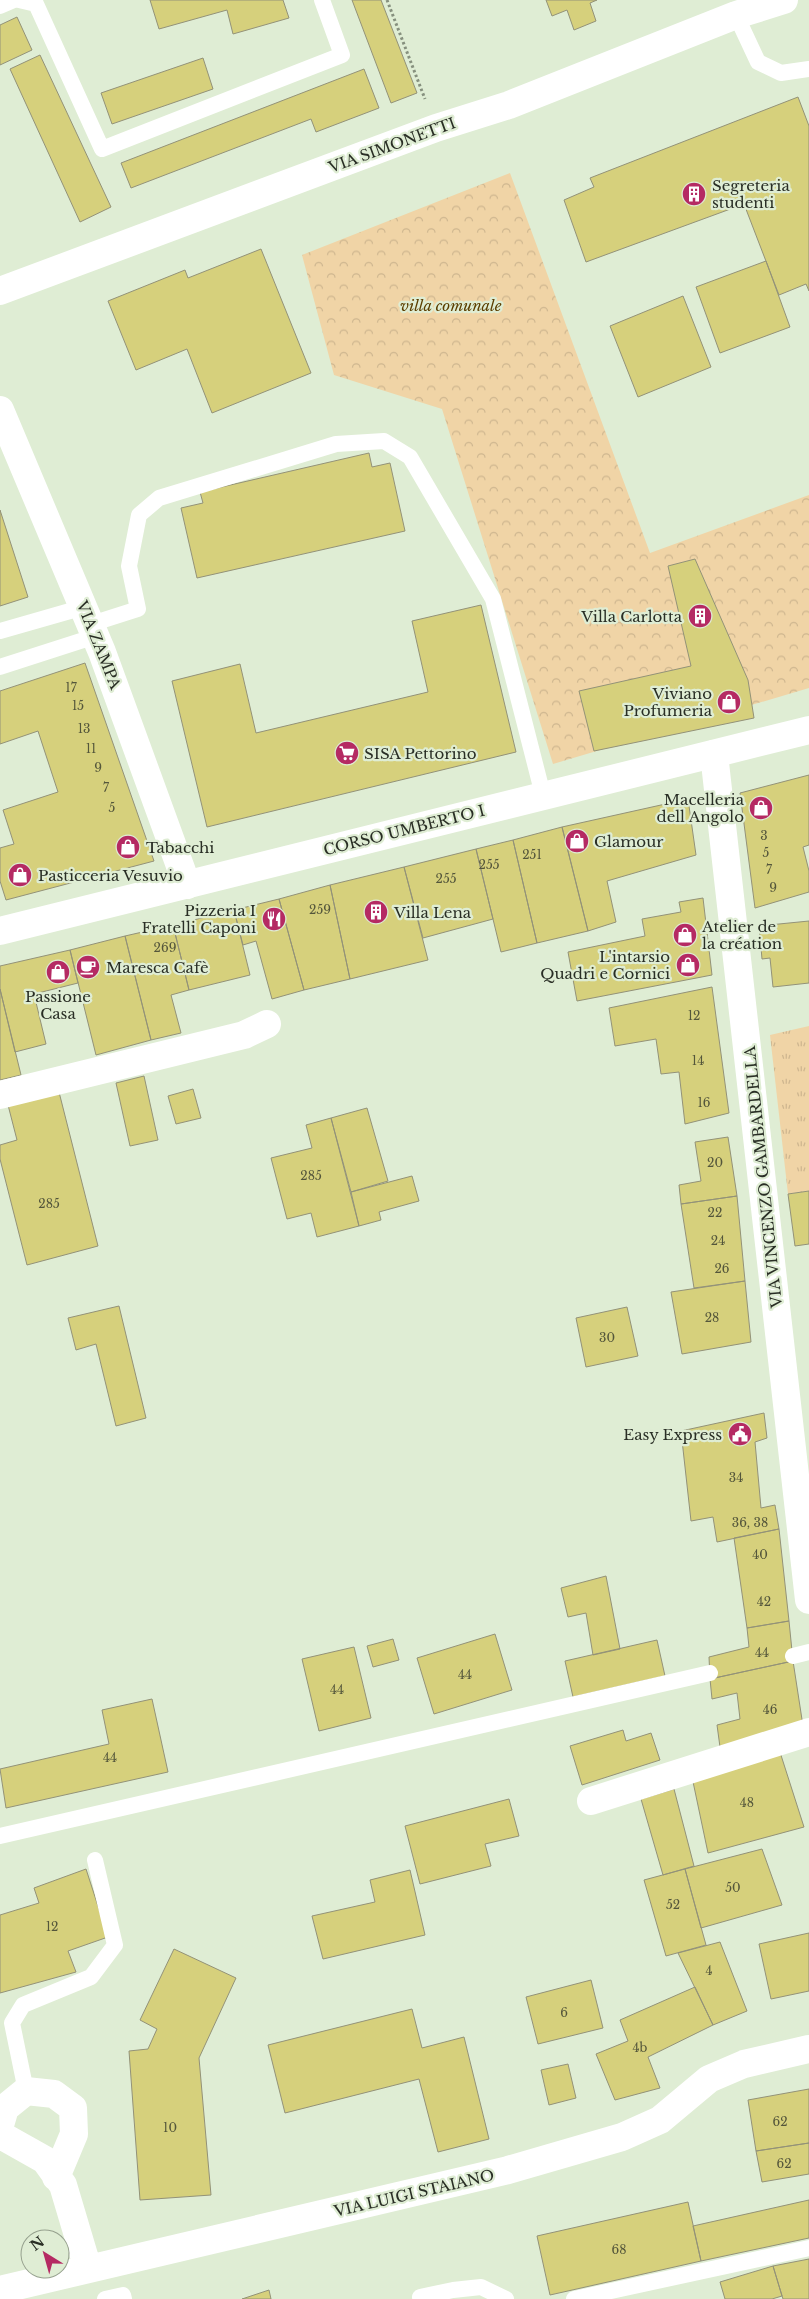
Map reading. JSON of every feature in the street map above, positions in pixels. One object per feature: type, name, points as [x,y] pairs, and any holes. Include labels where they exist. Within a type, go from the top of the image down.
[{"type":"street","name":"VIA SIMONETTI","points":[[0,291],[436,128],[509,105],[736,15],[784,0]]},
{"type":"street","name":"VIA ZAMPA","points":[[0,410],[90,622],[187,885]]},
{"type":"street","name":"CORSO UMBERTO I","points":[[0,931],[809,730]]},
{"type":"street","name":"VIA VINCENZO GAMBARDELLA","points":[[714,754],[809,1600]]},
{"type":"street","points":[[0,1095],[244,1035],[267,1024]]},
{"type":"street","points":[[591,1801],[809,1732]]},
{"type":"street","name":"VIA LUIGI STAIANO","points":[[0,2290],[508,2170],[622,2137],[660,2120],[709,2080],[744,2064],[809,2049]]},
{"type":"street","points":[[0,2125],[5,2108],[26,2092],[54,2094],[72,2108],[74,2134],[56,2177]]},
{"type":"street","points":[[0,2137],[4,2137],[45,2160],[62,2186],[88,2269]]},
{"type":"lane","points":[[0,6],[14,0]]},
{"type":"lane","points":[[19,0],[36,4],[102,148],[342,55],[322,0]]},
{"type":"lane","points":[[736,15],[758,62],[781,73],[809,69]]},
{"type":"lane","points":[[0,632],[90,622],[138,609],[129,566],[139,515],[159,498],[336,444],[384,441],[410,457],[493,599],[543,795]]},
{"type":"lane","points":[[0,667],[90,622]]},
{"type":"lane","points":[[793,1656],[809,1652]]},
{"type":"lane","points":[[0,1836],[710,1673]]},
{"type":"lane","points":[[26,2092],[12,2023],[23,2005],[91,1977],[115,1946],[95,1860]]},
{"type":"lane","points":[[574,2299],[809,2248]]},
{"type":"lane","points":[[420,2297],[481,2287],[506,2299]]},
{"type":"lane","points":[[105,2299],[123,2295],[124,2299]]},
{"type":"path","points":[[387,0],[436,128]]},
{"type":"green space","name":"villa comunale","points":[[510,173],[650,553],[809,495],[809,688],[553,764],[442,409],[334,375],[302,255]]},
{"type":"green space","points":[[809,1026],[809,1191],[788,1194],[770,1035]]},
{"type":"building","points":[[150,0],[283,0],[289,18],[233,34],[227,10],[159,29]]},
{"type":"building","points":[[352,0],[381,0],[417,93],[391,103]]},
{"type":"building","points":[[546,0],[597,0],[590,3],[596,21],[574,30],[567,10],[552,16]]},
{"type":"building","points":[[17,17],[32,50],[0,65],[0,25]]},
{"type":"building","points":[[40,55],[111,207],[80,222],[10,69]]},
{"type":"building","points":[[203,58],[213,89],[112,124],[101,93]]},
{"type":"building","points":[[364,69],[379,108],[316,132],[311,119],[131,188],[121,163]]},
{"type":"building","name":"Segreteria studenti","points":[[798,97],[809,126],[809,291],[806,284],[779,295],[744,204],[586,262],[564,200],[594,187],[590,178]]},
{"type":"building","points":[[261,249],[311,373],[212,413],[187,349],[136,370],[108,301],[185,270],[188,278]]},
{"type":"building","points":[[766,261],[790,327],[720,353],[696,287]]},
{"type":"building","points":[[683,296],[711,367],[638,397],[610,326]]},
{"type":"building","points":[[369,453],[372,467],[390,463],[405,531],[197,578],[181,508],[203,503],[200,492]]},
{"type":"building","points":[[0,510],[28,597],[0,606]]},
{"type":"building","name":"Villa Carlotta","points":[[695,559],[748,680],[754,718],[594,751],[579,691],[691,666],[668,566]]},
{"type":"building","points":[[481,605],[516,752],[207,827],[172,681],[240,664],[256,733],[428,692],[412,621]]},
{"type":"building","points":[[85,663],[154,861],[6,900],[0,881],[0,848],[14,844],[3,810],[58,792],[38,731],[0,744],[0,691]]},
{"type":"building","points":[[809,775],[809,845],[803,847],[809,871],[809,892],[755,908],[740,793]]},
{"type":"building","points":[[688,799],[696,855],[607,881],[616,922],[588,931],[562,827]]},
{"type":"building","points":[[562,827],[588,931],[537,943],[513,840]]},
{"type":"building","points":[[513,840],[537,943],[501,952],[476,849]]},
{"type":"building","points":[[476,849],[493,919],[423,938],[404,867]]},
{"type":"building","name":"Villa Lena","points":[[404,867],[428,960],[350,979],[330,885]]},
{"type":"building","points":[[330,885],[350,979],[304,990],[279,899]]},
{"type":"building","points":[[703,898],[712,975],[577,1001],[568,952],[645,936],[642,919],[681,912],[679,902]]},
{"type":"building","points":[[279,899],[304,990],[272,999],[256,941],[243,945],[234,910]]},
{"type":"building","points":[[234,910],[250,975],[189,990],[173,925]]},
{"type":"building","points":[[809,921],[809,983],[773,987],[770,958],[762,959],[759,926]]},
{"type":"building","points":[[173,925],[189,990],[171,995],[181,1033],[151,1040],[125,936]]},
{"type":"building","points":[[125,936],[151,1040],[96,1055],[70,950]]},
{"type":"building","points":[[70,950],[78,983],[34,994],[46,1044],[15,1052],[0,989],[0,966]]},
{"type":"building","points":[[712,987],[729,1113],[685,1124],[679,1072],[661,1074],[656,1039],[615,1046],[609,1008]]},
{"type":"building","points":[[0,989],[21,1075],[0,1080]]},
{"type":"building","points":[[144,1076],[158,1140],[130,1146],[116,1083]]},
{"type":"building","points":[[193,1089],[201,1118],[176,1124],[168,1096]]},
{"type":"building","points":[[59,1092],[98,1246],[27,1265],[0,1159],[0,1145],[17,1140],[8,1105]]},
{"type":"building","points":[[367,1108],[388,1181],[351,1192],[331,1118]]},
{"type":"building","points":[[331,1118],[359,1226],[317,1237],[311,1213],[287,1219],[271,1158],[312,1148],[306,1125]]},
{"type":"building","points":[[728,1137],[737,1196],[681,1204],[679,1185],[701,1181],[695,1142]]},
{"type":"building","points":[[412,1176],[419,1201],[379,1212],[381,1220],[359,1226],[351,1192]]},
{"type":"building","points":[[809,1191],[809,1244],[795,1246],[788,1194]]},
{"type":"building","points":[[737,1196],[745,1281],[694,1288],[681,1204]]},
{"type":"building","points":[[745,1281],[751,1342],[682,1354],[671,1292]]},
{"type":"building","points":[[119,1306],[146,1418],[116,1426],[96,1344],[76,1350],[68,1318]]},
{"type":"building","points":[[627,1307],[638,1356],[586,1367],[576,1318]]},
{"type":"building","points":[[764,1413],[767,1438],[755,1442],[761,1508],[775,1505],[779,1529],[717,1542],[713,1517],[691,1521],[681,1431]]},
{"type":"building","points":[[779,1529],[789,1621],[747,1628],[734,1538]]},
{"type":"building","points":[[606,1576],[620,1649],[593,1655],[586,1613],[568,1617],[561,1588]]},
{"type":"building","points":[[789,1621],[793,1661],[710,1679],[709,1657],[749,1647],[747,1628]]},
{"type":"building","points":[[495,1634],[512,1690],[434,1714],[417,1658]]},
{"type":"building","points":[[393,1639],[399,1660],[373,1667],[367,1646]]},
{"type":"building","points":[[657,1640],[665,1676],[573,1697],[565,1661]]},
{"type":"building","points":[[354,1647],[371,1718],[319,1731],[302,1659]]},
{"type":"building","points":[[793,1661],[803,1726],[720,1747],[717,1725],[740,1719],[737,1693],[712,1699],[710,1679]]},
{"type":"building","points":[[152,1699],[168,1772],[6,1808],[0,1769],[109,1744],[102,1710]]},
{"type":"building","points":[[623,1730],[626,1741],[651,1733],[660,1760],[582,1785],[570,1746]]},
{"type":"building","points":[[779,1749],[804,1827],[708,1853],[692,1777]]},
{"type":"building","points":[[674,1789],[694,1866],[663,1875],[641,1799]]},
{"type":"building","points":[[509,1799],[519,1836],[485,1844],[491,1866],[420,1884],[405,1826]]},
{"type":"building","points":[[762,1849],[782,1905],[701,1928],[685,1869]]},
{"type":"building","points":[[86,1869],[108,1937],[68,1951],[76,1972],[0,1993],[0,1915],[39,1903],[34,1888]]},
{"type":"building","points":[[685,1869],[706,1945],[666,1956],[644,1880]]},
{"type":"building","points":[[410,1870],[425,1935],[323,1959],[312,1916],[375,1902],[370,1880]]},
{"type":"building","points":[[809,1933],[809,1991],[771,1999],[759,1944]]},
{"type":"building","points":[[720,1942],[747,2011],[713,2025],[678,1953]]},
{"type":"building","points":[[174,1949],[236,1978],[199,2058],[211,2195],[140,2200],[129,2051],[148,2049],[157,2029],[140,2020]]},
{"type":"building","points":[[591,1980],[603,2028],[538,2044],[526,1997]]},
{"type":"building","points":[[695,1987],[713,2025],[648,2057],[660,2088],[615,2100],[596,2054],[628,2041],[620,2020]]},
{"type":"building","points":[[412,2009],[422,2048],[464,2037],[489,2139],[438,2152],[419,2079],[285,2113],[268,2045]]},
{"type":"building","points":[[568,2064],[576,2098],[549,2105],[541,2070]]},
{"type":"building","points":[[809,2089],[809,2143],[756,2151],[748,2100]]},
{"type":"building","points":[[809,2143],[809,2174],[762,2182],[756,2151]]},
{"type":"building","points":[[809,2200],[809,2238],[701,2261],[693,2226]]},
{"type":"building","points":[[688,2202],[701,2261],[550,2295],[537,2236]]},
{"type":"building","points":[[809,2259],[809,2299],[783,2299],[773,2266]]},
{"type":"building","points":[[773,2266],[782,2296],[772,2299],[725,2299],[720,2282]]},
{"type":"building","points":[[269,2290],[271,2299],[242,2299]]},
{"type":"place","name":"Segreteria studenti","points":[[694,194]]},
{"type":"place","name":"Villa Carlotta","points":[[700,616]]},
{"type":"place","name":"Viviano Profumeria","points":[[729,702]]},
{"type":"place","name":"SISA Pettorino","points":[[347,753]]},
{"type":"place","name":"Macelleria dell Angolo","points":[[761,808]]},
{"type":"place","name":"Glamour","points":[[577,841]]},
{"type":"place","name":"Tabacchi","points":[[128,847]]},
{"type":"place","name":"Pasticceria Vesuvio","points":[[20,875]]},
{"type":"place","name":"Villa Lena","points":[[376,912]]},
{"type":"place","name":"Pizzeria I Fratelli Caponi","points":[[274,919]]},
{"type":"place","name":"Atelier de la création","points":[[685,935]]},
{"type":"place","name":"L'intarsio Quadri e Cornici","points":[[688,965]]},
{"type":"place","name":"Maresca Cafè","points":[[88,967]]},
{"type":"place","name":"Passione Casa","points":[[58,972]]},
{"type":"place","name":"Easy Express","points":[[740,1434]]}]
